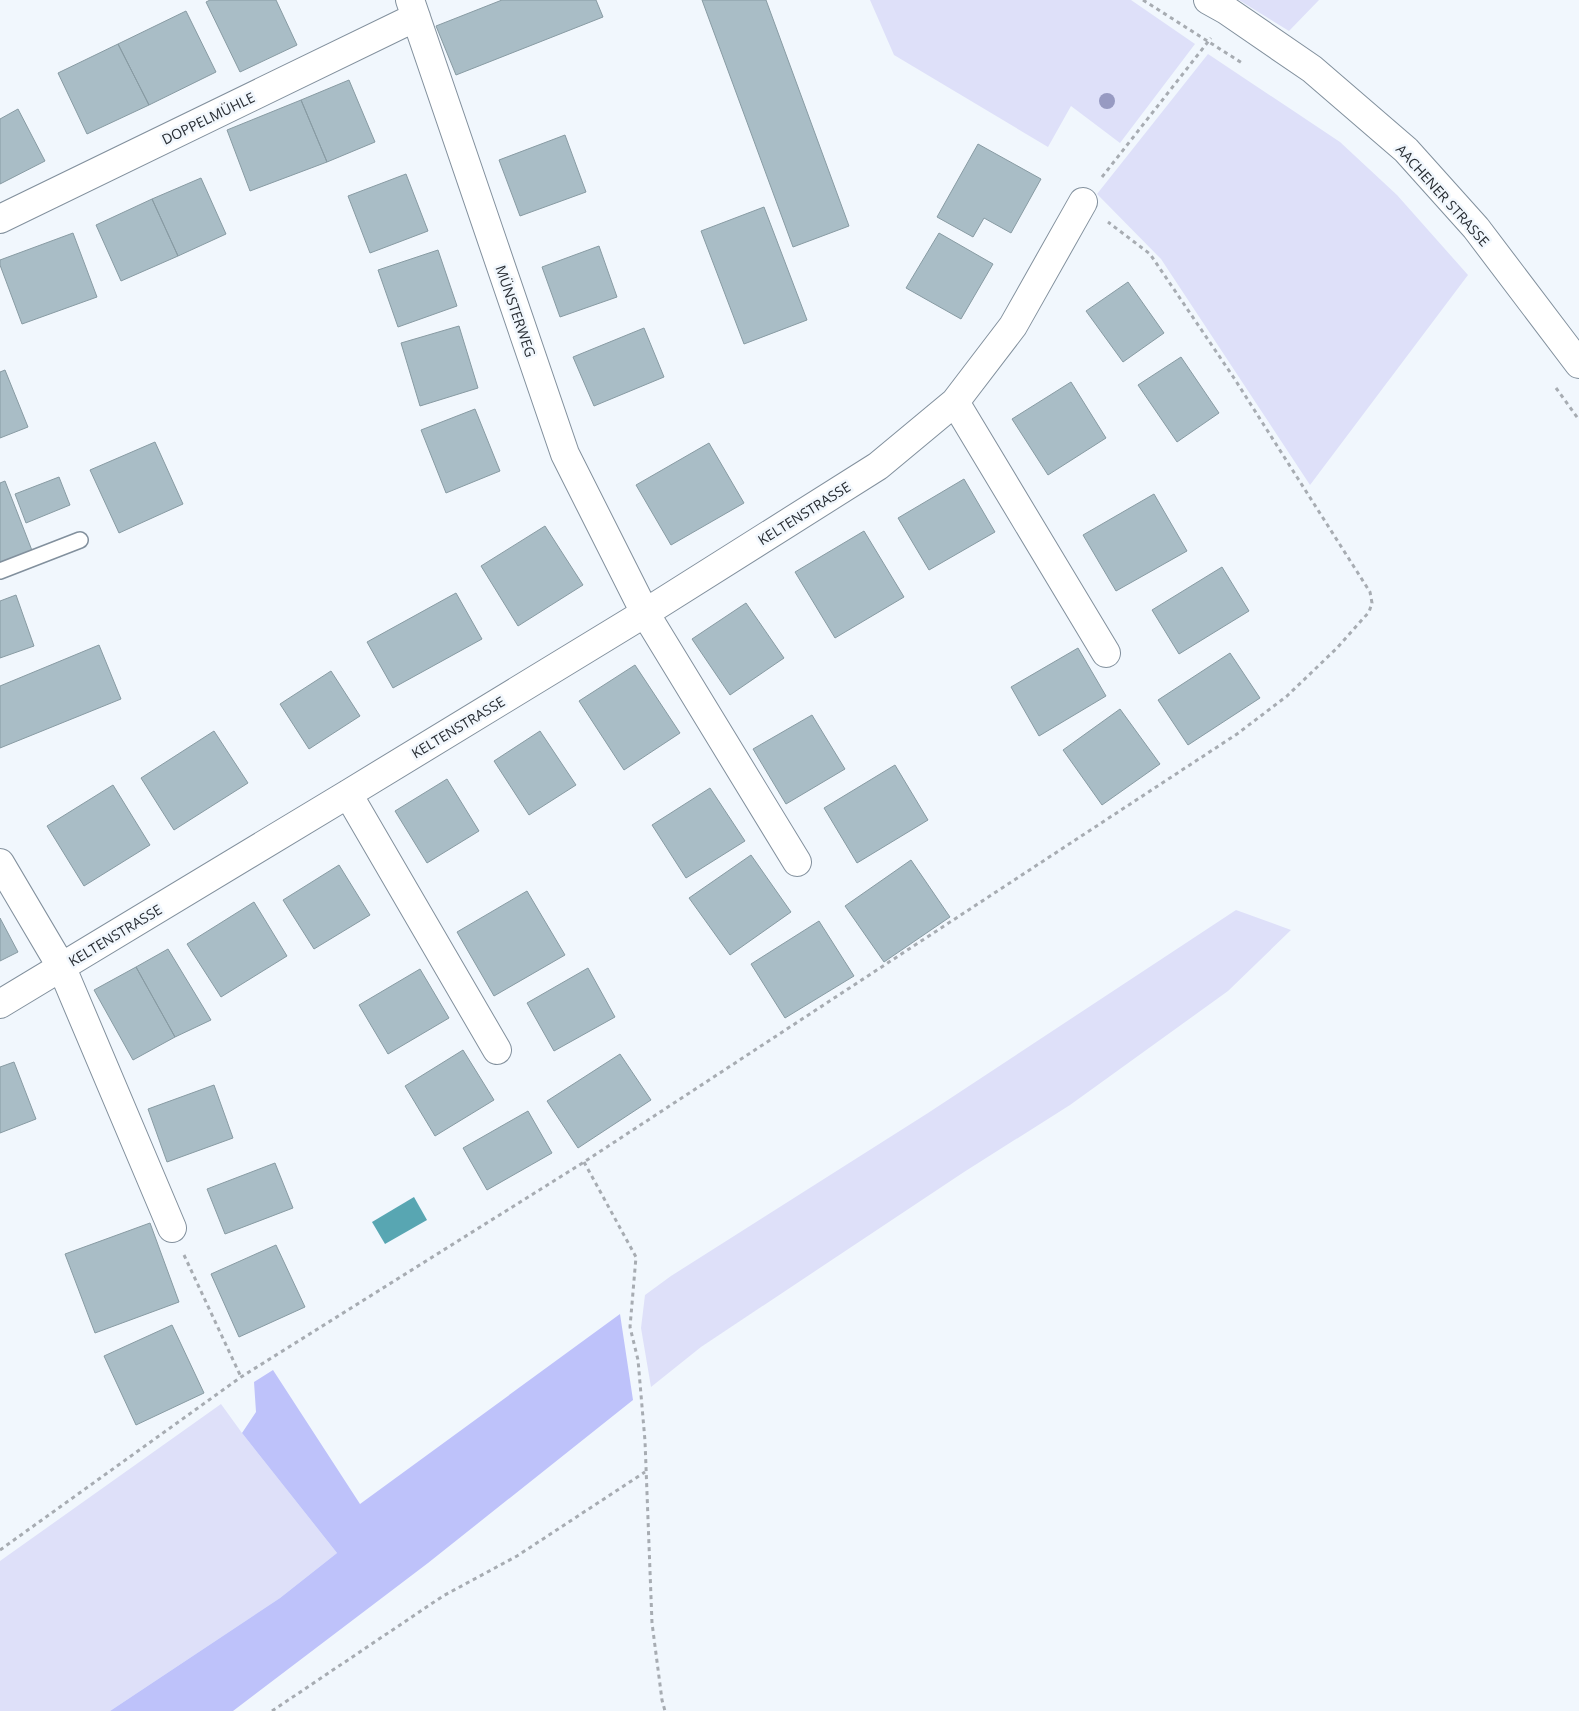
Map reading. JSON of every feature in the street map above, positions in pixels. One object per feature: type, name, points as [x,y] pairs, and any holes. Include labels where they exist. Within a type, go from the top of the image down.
[{"type":"street","name":"AACHENER STRASSE","points":[[1208,0],[1226,10],[1312,69],[1406,150],[1476,228],[1579,364]]},
{"type":"street","name":"DOPPELMÜHLE","points":[[0,219],[413,8]]},
{"type":"street","name":"MÜNSTERWEG","points":[[413,8],[565,454],[645,613]]},
{"type":"street","name":"KELTENSTRASSE","points":[[0,1004],[645,613],[878,466],[955,402],[1013,326],[1083,202]]},
{"type":"street","points":[[955,402],[1106,653]]},
{"type":"street","points":[[645,613],[797,862]]},
{"type":"street","points":[[348,794],[497,1050]]},
{"type":"street","points":[[0,864],[62,968]]},
{"type":"street","name":"KELTENSTRASSE","points":[[62,968],[172,1228]]},
{"type":"lane","points":[[0,570],[80,540]]},
{"type":"path","points":[[1143,0],[1249,67]]},
{"type":"path","points":[[0,1550],[241,1376],[584,1162],[1237,734],[1287,696],[1337,648],[1369,612],[1372,603],[1370,592],[1234,378],[1150,254],[1083,202],[1209,41]]},
{"type":"path","points":[[1552,382],[1579,420]]},
{"type":"path","points":[[584,1162],[636,1257],[630,1327],[638,1360],[646,1472],[652,1623],[664,1711]]},
{"type":"path","points":[[172,1228],[241,1376]]},
{"type":"path","points":[[272,1711],[443,1596],[517,1556],[646,1472]]},
{"type":"shaded area","points":[[870,0],[1131,0],[1195,44],[1120,143],[1071,106],[1048,147],[894,55]]},
{"type":"shaded area","points":[[1239,0],[1319,0],[1289,31]]},
{"type":"shaded area","points":[[1208,54],[1340,142],[1397,195],[1468,275],[1310,485],[1161,259],[1097,194]]},
{"type":"shaded area","points":[[1236,910],[1291,930],[1228,991],[1070,1105],[964,1172],[701,1347],[651,1387],[641,1328],[645,1295],[671,1276],[928,1113]]},
{"type":"shaded area","points":[[414,1197],[427,1220],[385,1244],[372,1222]]},
{"type":"shaded area","points":[[620,1314],[633,1400],[428,1563],[233,1711],[110,1711],[280,1598],[337,1553],[242,1433],[256,1412],[254,1382],[273,1370],[360,1504]]},
{"type":"shaded area","points":[[221,1404],[337,1553],[280,1598],[110,1711],[0,1711],[0,1561]]},
{"type":"building","points":[[210,0],[276,0],[297,45],[240,72],[206,2]]},
{"type":"building","points":[[502,0],[596,0],[603,17],[456,75],[436,26]]},
{"type":"building","points":[[702,0],[766,0],[849,226],[793,247]]},
{"type":"building","points":[[186,11],[216,72],[149,105],[118,44]]},
{"type":"building","points":[[118,44],[149,105],[87,134],[58,73]]},
{"type":"building","points":[[349,80],[375,142],[327,162],[301,100]]},
{"type":"building","points":[[301,100],[327,162],[250,191],[227,130]]},
{"type":"building","points":[[18,109],[45,161],[0,184],[0,119]]},
{"type":"building","points":[[565,135],[586,192],[520,216],[499,160]]},
{"type":"building","points":[[978,144],[1041,179],[1011,233],[984,218],[973,237],[937,217]]},
{"type":"building","points":[[406,174],[428,231],[370,253],[348,196]]},
{"type":"building","points":[[201,178],[226,234],[178,256],[152,199]]},
{"type":"building","points":[[152,199],[178,256],[121,281],[96,225]]},
{"type":"building","points":[[764,207],[807,320],[744,344],[701,231]]},
{"type":"building","points":[[73,233],[97,297],[22,324],[0,265],[0,260]]},
{"type":"building","points":[[939,233],[993,264],[961,319],[906,288]]},
{"type":"building","points":[[599,246],[617,297],[560,317],[542,267]]},
{"type":"building","points":[[438,250],[457,306],[398,327],[378,270]]},
{"type":"building","points":[[1128,282],[1164,333],[1123,362],[1086,311]]},
{"type":"building","points":[[459,326],[478,388],[420,406],[401,343]]},
{"type":"building","points":[[644,328],[664,377],[594,406],[573,357]]},
{"type":"building","points":[[1181,357],[1219,413],[1177,442],[1138,385]]},
{"type":"building","points":[[5,370],[28,427],[0,438],[0,372]]},
{"type":"building","points":[[1071,382],[1106,438],[1048,475],[1012,419]]},
{"type":"building","points":[[475,409],[500,471],[446,493],[421,430]]},
{"type":"building","points":[[155,442],[183,504],[119,533],[90,470]]},
{"type":"building","points":[[709,443],[744,503],[671,545],[636,485]]},
{"type":"building","points":[[59,477],[70,505],[26,523],[15,494]]},
{"type":"building","points":[[964,479],[995,532],[929,570],[898,518]]},
{"type":"building","points":[[5,481],[33,553],[0,566],[0,483]]},
{"type":"building","points":[[1154,494],[1187,551],[1116,591],[1083,535]]},
{"type":"building","points":[[545,526],[583,585],[518,626],[481,566]]},
{"type":"building","points":[[864,531],[904,597],[835,638],[795,572]]},
{"type":"building","points":[[1222,567],[1249,611],[1179,654],[1152,610]]},
{"type":"building","points":[[456,593],[482,639],[393,688],[367,642]]},
{"type":"building","points":[[16,595],[34,646],[0,658],[0,601]]},
{"type":"building","points":[[746,603],[784,658],[730,695],[692,639]]},
{"type":"building","points":[[99,645],[121,699],[0,748],[0,686]]},
{"type":"building","points":[[1078,648],[1106,696],[1039,736],[1011,687]]},
{"type":"building","points":[[1230,653],[1260,698],[1188,745],[1158,700]]},
{"type":"building","points":[[635,665],[680,733],[624,770],[579,701]]},
{"type":"building","points":[[331,671],[360,716],[309,749],[280,704]]},
{"type":"building","points":[[1120,709],[1160,764],[1102,805],[1063,750]]},
{"type":"building","points":[[812,715],[845,769],[786,804],[753,749]]},
{"type":"building","points":[[214,731],[248,783],[174,830],[141,778]]},
{"type":"building","points":[[540,731],[576,785],[529,815],[494,761]]},
{"type":"building","points":[[895,765],[928,820],[857,863],[824,808]]},
{"type":"building","points":[[447,779],[479,831],[427,863],[395,811]]},
{"type":"building","points":[[113,785],[150,845],[84,886],[47,826]]},
{"type":"building","points":[[710,788],[745,841],[686,878],[652,825]]},
{"type":"building","points":[[751,855],[791,912],[730,955],[689,898]]},
{"type":"building","points":[[911,860],[950,917],[884,962],[845,906]]},
{"type":"building","points":[[339,865],[370,915],[314,949],[283,900]]},
{"type":"building","points":[[527,891],[565,955],[494,996],[457,932]]},
{"type":"building","points":[[254,902],[287,956],[221,997],[187,944]]},
{"type":"building","points":[[0,918],[18,952],[0,961]]},
{"type":"building","points":[[819,921],[854,976],[785,1018],[751,964]]},
{"type":"building","points":[[168,949],[211,1020],[175,1037],[136,967]]},
{"type":"building","points":[[136,967],[175,1037],[133,1060],[94,990]]},
{"type":"building","points":[[588,968],[615,1017],[554,1051],[527,1003]]},
{"type":"building","points":[[420,969],[449,1018],[388,1054],[359,1005]]},
{"type":"building","points":[[463,1050],[494,1100],[435,1136],[405,1086]]},
{"type":"building","points":[[620,1054],[651,1100],[578,1148],[547,1101]]},
{"type":"building","points":[[14,1062],[36,1119],[0,1133],[0,1067]]},
{"type":"building","points":[[214,1085],[233,1138],[167,1162],[148,1109]]},
{"type":"building","points":[[528,1111],[552,1153],[487,1190],[463,1148]]},
{"type":"building","points":[[275,1163],[293,1208],[225,1234],[207,1189]]},
{"type":"building","points":[[150,1223],[179,1302],[95,1333],[65,1254]]},
{"type":"building","points":[[276,1245],[305,1307],[239,1337],[211,1274]]},
{"type":"building","points":[[172,1325],[204,1393],[136,1425],[104,1356]]}]
